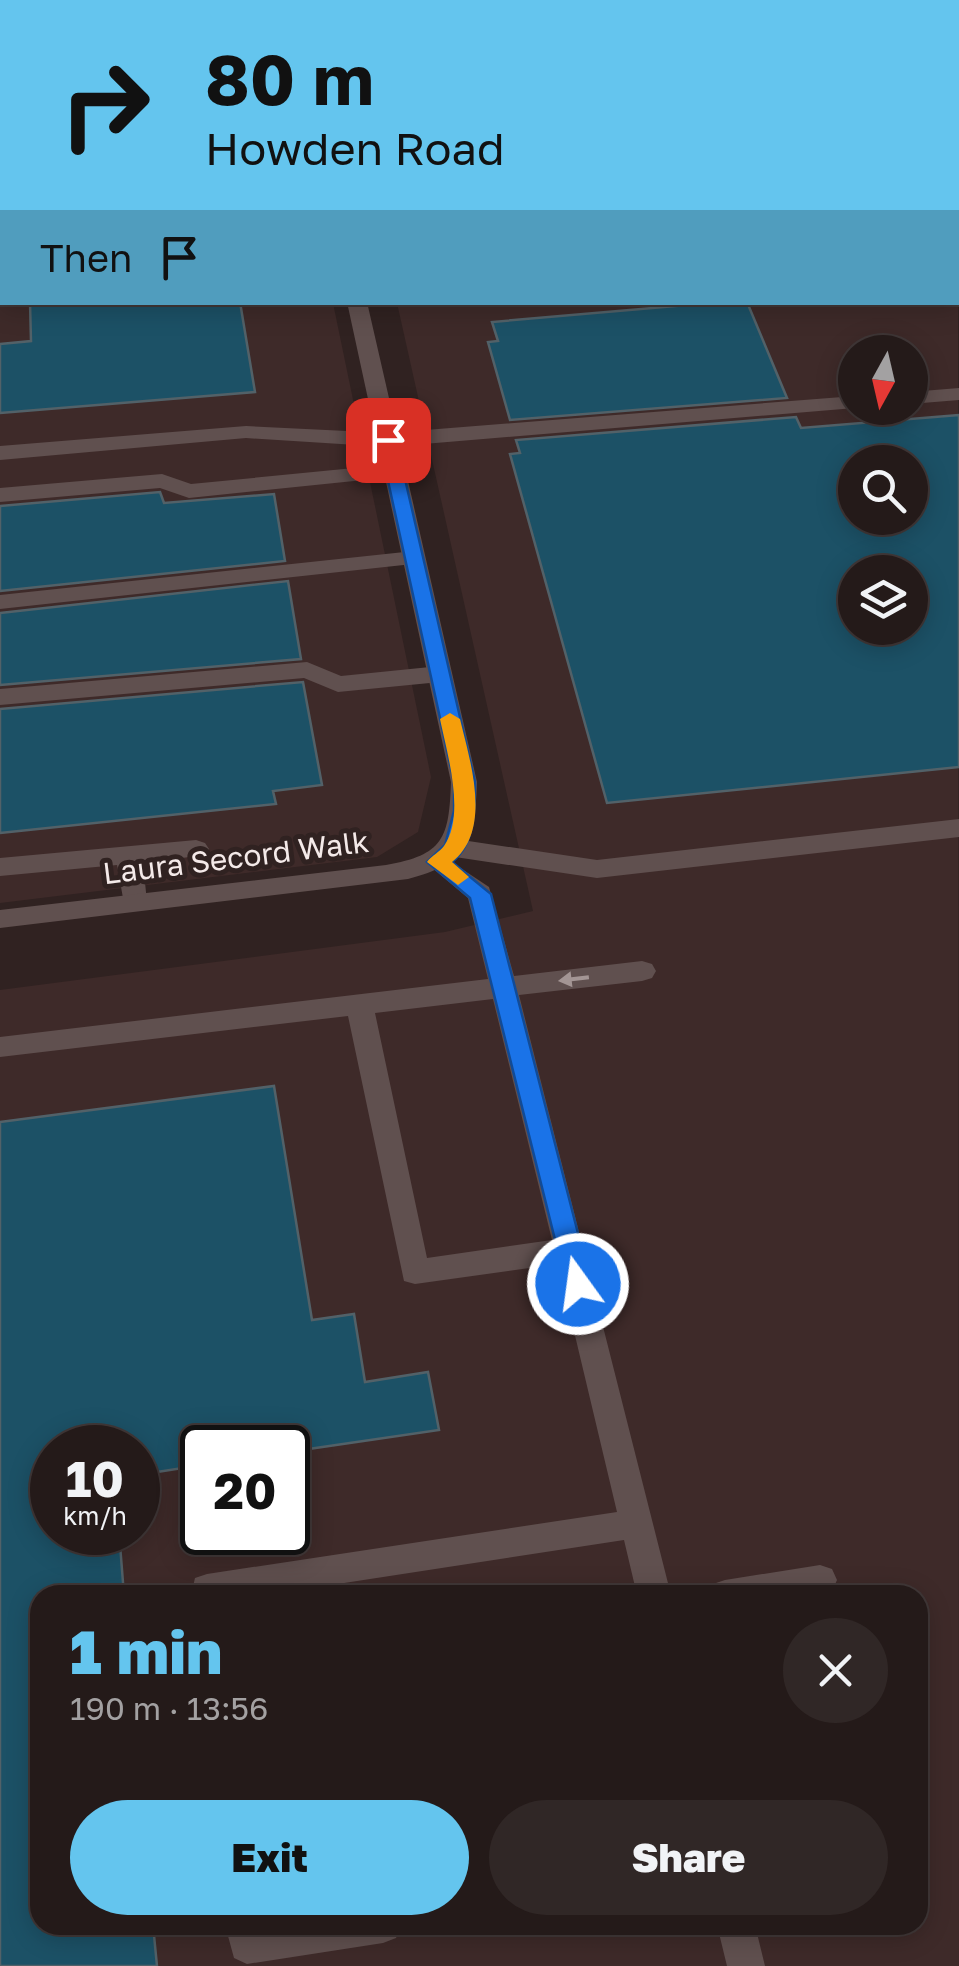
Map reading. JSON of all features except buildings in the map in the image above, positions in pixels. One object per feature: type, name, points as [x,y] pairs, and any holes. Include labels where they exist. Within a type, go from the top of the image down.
[{"type":"street","points":[[358,305],[464,782],[451,847],[480,894],[506,986],[652,1585]]},
{"type":"street","points":[[928,397],[959,394]]},
{"type":"street","points":[[0,453],[246,432],[388,440],[838,403]]},
{"type":"street","points":[[0,495],[162,481],[189,490],[395,470]]},
{"type":"street","points":[[0,602],[414,558]]},
{"type":"street","points":[[0,697],[307,670],[338,684]]},
{"type":"street","points":[[209,696],[440,674]]},
{"type":"street","points":[[451,847],[597,869],[959,828]]},
{"type":"street","name":"Laura Secord Walk","points":[[0,919],[360,878],[451,847]]},
{"type":"street","points":[[0,867],[196,849]]},
{"type":"street","points":[[129,855],[134,902]]},
{"type":"street","points":[[0,1047],[642,971]]},
{"type":"street","points":[[359,1004],[415,1272],[570,1250]]},
{"type":"street","points":[[233,1585],[637,1522]]},
{"type":"street","points":[[788,1585],[820,1580]]},
{"type":"street","points":[[245,1935],[246,1945],[314,1935]]},
{"type":"street","points":[[738,1935],[746,1966]]},
{"type":"shaded area","points":[[0,305],[333,305],[431,777],[418,832],[377,857],[0,903]]},
{"type":"shaded area","points":[[397,305],[958,305],[959,1966],[0,1966],[0,990],[445,932],[533,911]]},
{"type":"slow traffic","points":[[450,719],[464,782],[464,811],[455,848],[438,862],[458,877]]},
{"type":"route","points":[[388,440],[464,782],[464,811],[455,848],[438,862],[480,894],[578,1284]]}]
